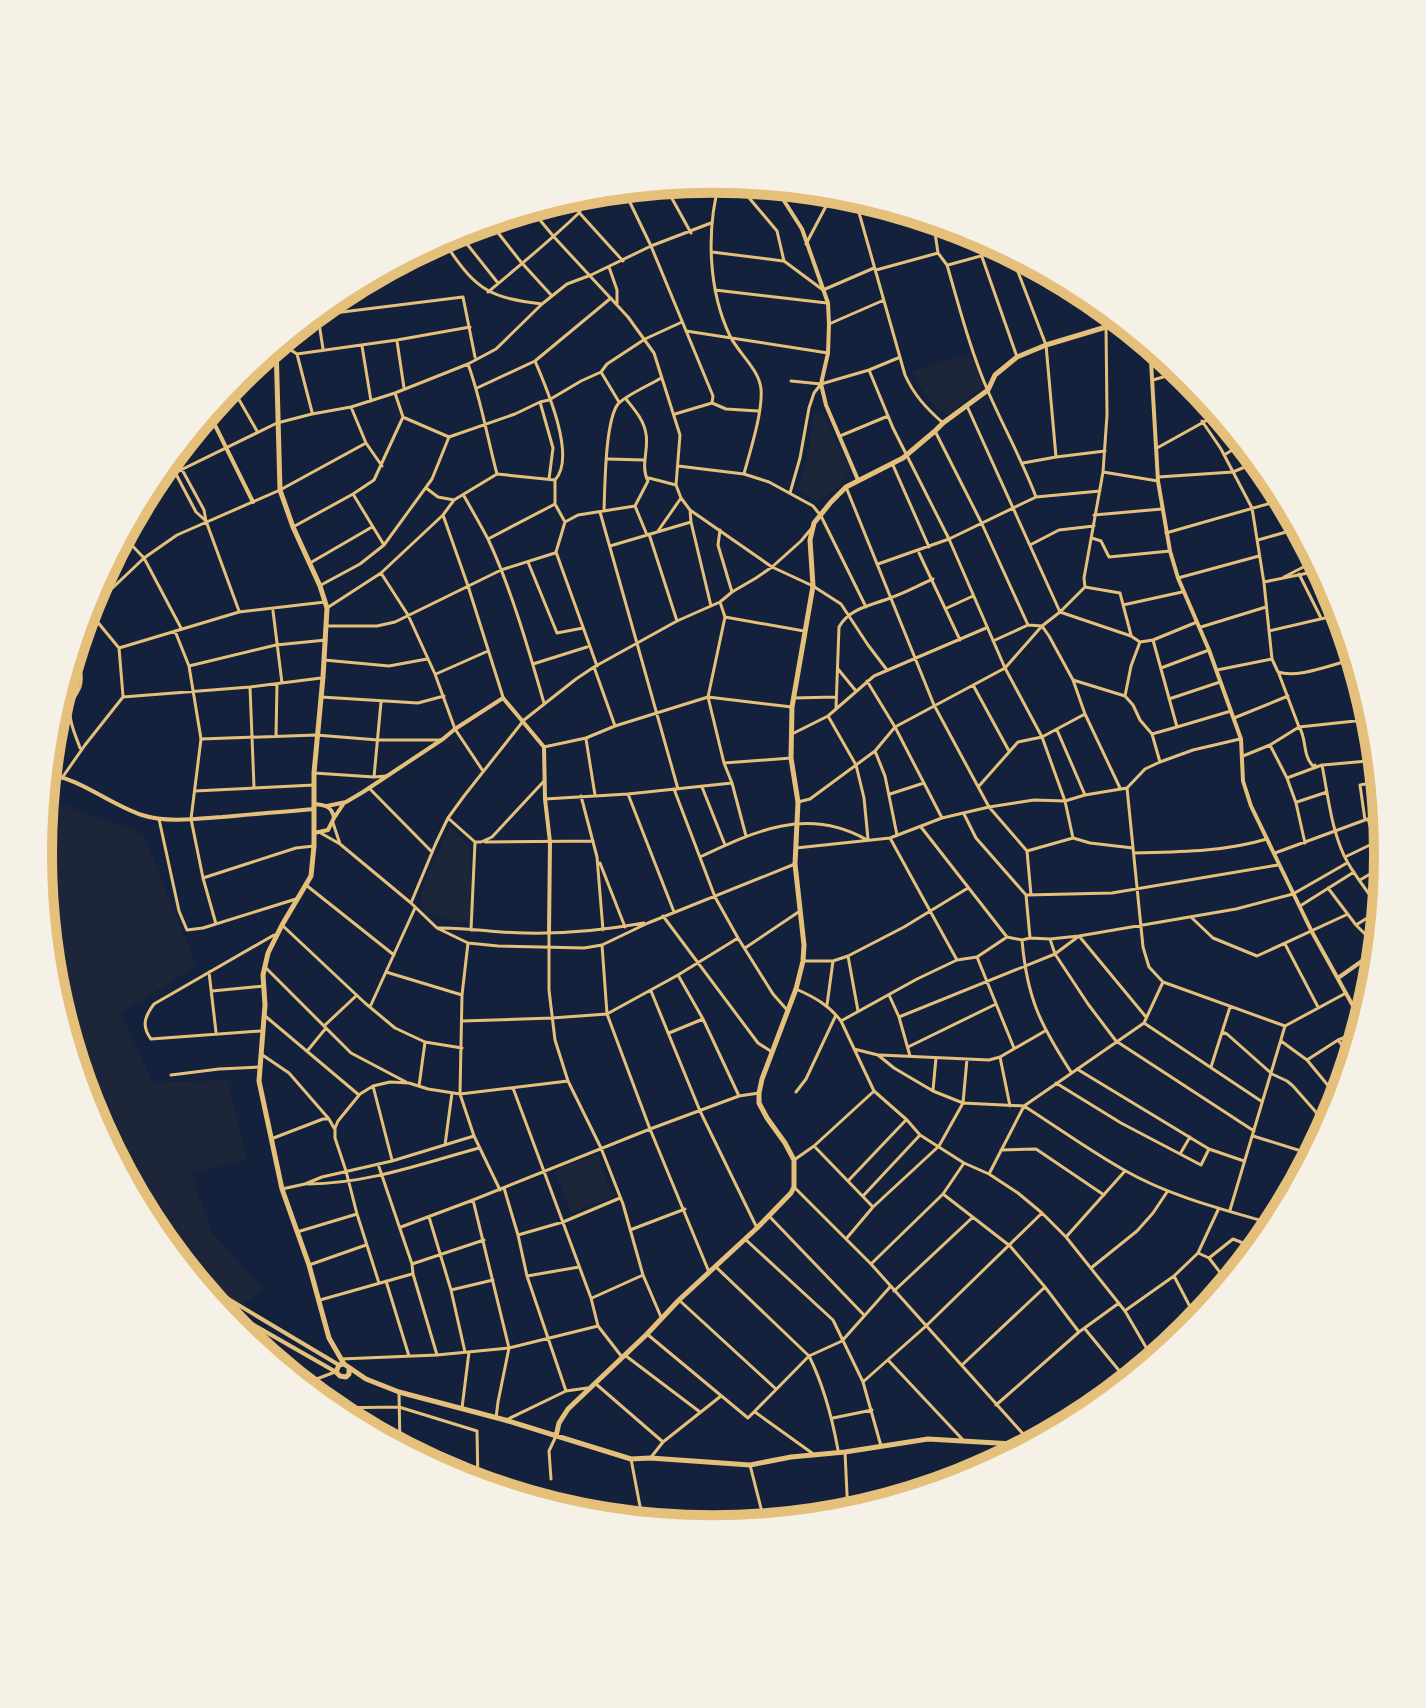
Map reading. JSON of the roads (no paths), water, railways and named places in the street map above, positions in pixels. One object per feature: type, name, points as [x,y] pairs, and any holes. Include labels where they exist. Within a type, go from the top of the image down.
[{"type":"main road","points":[[556,1436],[559,1423],[568,1409],[757,1228],[794,1187],[794,1160],[759,1103],[759,1093],[803,961],[795,864],[798,802],[791,758],[792,707],[813,586],[810,540],[814,523],[846,487],[907,454],[988,390],[995,375],[1017,357],[1046,345],[1111,327]]},
{"type":"main road","points":[[276,358],[280,490],[326,605],[326,640],[316,735],[316,833],[311,876],[268,953],[259,1081],[282,1189],[309,1265],[329,1338],[343,1364],[350,1369],[346,1377]]},
{"type":"main road","points":[[343,1364],[336,1372],[340,1376],[366,1379]]},
{"type":"main road","points":[[343,1364],[366,1379],[399,1392],[505,1420],[631,1459],[750,1465],[928,1439],[1009,1445]]},
{"type":"street","points":[[717,193],[711,223],[715,290],[730,337],[756,375],[761,389],[756,430],[744,474]]},
{"type":"street","points":[[670,194],[691,233]]},
{"type":"street","points":[[746,194],[777,231],[784,261]]},
{"type":"street","points":[[782,197],[802,229],[828,303],[829,324],[828,353],[821,384],[809,408],[790,493]]},
{"type":"street","points":[[628,199],[713,396],[712,403]]},
{"type":"street","points":[[806,244],[827,204]]},
{"type":"street","points":[[576,208],[623,261]]},
{"type":"street","points":[[858,210],[905,375],[913,392],[943,423]]},
{"type":"street","points":[[488,292],[580,212]]},
{"type":"street","points":[[538,217],[617,305],[654,353],[680,435],[676,485],[690,510],[772,567],[813,586],[841,604],[887,670]]},
{"type":"street","points":[[206,521],[196,512],[175,472],[277,423],[371,401],[468,364],[496,349],[567,284],[711,223]]},
{"type":"street","points":[[496,230],[552,296]]},
{"type":"street","points":[[935,232],[938,253],[947,265],[988,390],[1036,497]]},
{"type":"street","points":[[465,241],[498,283]]},
{"type":"street","points":[[453,246],[449,249],[463,270],[488,292],[542,304]]},
{"type":"street","points":[[712,252],[784,261],[823,290]]},
{"type":"street","points":[[823,290],[875,269],[938,253]]},
{"type":"street","points":[[947,265],[991,255]]},
{"type":"street","points":[[982,257],[1017,357]]},
{"type":"street","points":[[1014,266],[1046,345],[1056,457]]},
{"type":"street","points":[[609,267],[617,290],[617,305]]},
{"type":"street","points":[[715,290],[828,303]]},
{"type":"street","points":[[338,310],[463,297],[476,359]]},
{"type":"street","points":[[477,388],[535,361],[611,298]]},
{"type":"street","points":[[829,324],[884,300]]},
{"type":"street","points":[[403,417],[449,437],[484,426],[549,400],[601,372],[607,364],[645,339],[682,322]]},
{"type":"street","points":[[1085,587],[1105,451],[1104,322]]},
{"type":"street","points":[[319,324],[323,349]]},
{"type":"street","points":[[287,349],[297,354],[470,327]]},
{"type":"street","points":[[686,331],[828,353]]},
{"type":"street","points":[[397,340],[404,388]]},
{"type":"street","points":[[362,345],[371,401]]},
{"type":"street","points":[[297,354],[312,414]]},
{"type":"street","points":[[791,381],[821,384],[869,370],[899,357]]},
{"type":"street","points":[[1151,359],[1158,479],[1166,533],[1182,592],[1209,650],[1241,739],[1243,781],[1251,806],[1312,932],[1355,1008]]},
{"type":"street","points":[[535,361],[559,424],[564,454],[561,474],[555,480],[555,504],[565,522]]},
{"type":"street","points":[[468,364],[477,388],[497,474]]},
{"type":"street","points":[[869,370],[888,416],[949,539],[986,628],[1042,737],[1065,801],[1073,838]]},
{"type":"street","points":[[601,372],[619,402]]},
{"type":"street","points":[[1153,380],[1168,375]]},
{"type":"street","points":[[661,378],[619,402],[614,412],[602,511],[676,789],[700,857],[715,897],[738,938],[773,994],[788,1011]]},
{"type":"street","points":[[821,384],[826,405],[858,480]]},
{"type":"street","points":[[293,527],[374,480],[403,417],[395,393]]},
{"type":"street","points":[[237,396],[257,431]]},
{"type":"street","points":[[626,399],[642,421],[647,435],[644,460],[648,481],[635,506]]},
{"type":"street","points":[[540,402],[553,448],[549,479]]},
{"type":"street","points":[[675,414],[712,403],[726,409],[758,411]]},
{"type":"street","points":[[967,406],[1060,612],[1131,636],[1140,642],[1266,607]]},
{"type":"street","points":[[351,407],[366,443],[382,466]]},
{"type":"street","points":[[839,436],[888,416]]},
{"type":"street","points":[[1156,448],[1210,418]]},
{"type":"street","points":[[213,421],[253,502]]},
{"type":"street","points":[[1202,421],[1252,508],[1272,659],[1303,733],[1309,762],[1313,766],[1367,761]]},
{"type":"street","points":[[935,431],[1028,625]]},
{"type":"street","points":[[320,586],[360,564],[384,545],[432,479],[449,437]]},
{"type":"street","points":[[106,593],[144,558],[177,535],[280,490],[366,443]]},
{"type":"street","points":[[1224,455],[1234,449]]},
{"type":"street","points":[[1023,463],[1105,451]]},
{"type":"street","points":[[607,459],[644,460]]},
{"type":"street","points":[[892,463],[929,547]]},
{"type":"street","points":[[179,465],[204,510],[239,612]]},
{"type":"street","points":[[678,466],[744,474],[769,482],[813,506],[821,516],[866,607]]},
{"type":"street","points":[[1103,472],[1158,479],[1233,472],[1247,466]]},
{"type":"street","points":[[119,648],[239,612],[326,605],[381,573],[443,515],[454,500],[497,474],[555,480]]},
{"type":"street","points":[[645,477],[676,485]]},
{"type":"street","points":[[846,487],[934,705],[989,807],[1027,851],[1030,938]]},
{"type":"street","points":[[426,488],[438,497],[454,500]]},
{"type":"street","points":[[878,565],[949,539],[1036,497],[1100,491]]},
{"type":"street","points":[[353,494],[384,545]]},
{"type":"street","points":[[464,496],[501,570],[544,703]]},
{"type":"street","points":[[657,532],[681,498]]},
{"type":"street","points":[[1166,533],[1272,502]]},
{"type":"street","points":[[488,539],[555,504]]},
{"type":"street","points":[[615,726],[556,552],[565,522],[578,515],[635,506]]},
{"type":"street","points":[[635,506],[677,621]]},
{"type":"street","points":[[1094,515],[1162,509]]},
{"type":"street","points":[[690,510],[711,606]]},
{"type":"street","points":[[443,515],[503,698],[544,747],[550,842],[548,948],[555,1040],[568,1081],[601,1148],[643,1275],[661,1317]]},
{"type":"street","points":[[610,546],[691,522]]},
{"type":"street","points":[[411,903],[448,818],[524,720],[595,666],[677,621],[720,602],[772,567],[801,541],[814,523]]},
{"type":"street","points":[[1030,545],[1059,530],[1094,526]]},
{"type":"street","points":[[310,563],[372,527]]},
{"type":"street","points":[[720,530],[718,545],[732,592]]},
{"type":"street","points":[[1257,541],[1289,531]]},
{"type":"street","points":[[1091,538],[1101,541],[1109,557],[1170,551]]},
{"type":"street","points":[[130,543],[144,558],[181,628]]},
{"type":"street","points":[[919,551],[960,640]]},
{"type":"street","points":[[326,626],[377,626],[395,622],[501,570],[556,552]]},
{"type":"street","points":[[1178,578],[1259,556]]},
{"type":"street","points":[[528,562],[557,633],[583,628]]},
{"type":"street","points":[[1281,579],[1307,564]]},
{"type":"street","points":[[1264,583],[1311,572]]},
{"type":"street","points":[[381,573],[408,615],[435,674],[455,729],[484,771]]},
{"type":"street","points":[[1299,574],[1321,619]]},
{"type":"street","points":[[836,710],[839,627],[842,621],[866,607],[933,579]]},
{"type":"street","points":[[1085,587],[1120,593],[1131,636]]},
{"type":"street","points":[[798,802],[810,799],[875,751],[895,727],[1005,668],[1042,626],[1085,587]]},
{"type":"street","points":[[1123,605],[1182,592]]},
{"type":"street","points":[[946,609],[973,596]]},
{"type":"street","points":[[720,602],[725,617],[708,697],[746,836]]},
{"type":"street","points":[[272,609],[280,683],[276,736]]},
{"type":"street","points":[[725,617],[804,631]]},
{"type":"street","points":[[1269,631],[1330,617]]},
{"type":"street","points":[[62,778],[123,697],[119,648],[95,620]]},
{"type":"street","points":[[993,641],[1028,625],[1042,626]]},
{"type":"street","points":[[1042,626],[1073,680],[1085,714],[1120,788]]},
{"type":"street","points":[[792,734],[828,716],[867,681],[887,670],[986,628]]},
{"type":"street","points":[[175,631],[189,666],[201,739],[191,819],[216,924]]},
{"type":"street","points":[[189,666],[276,645],[326,640]]},
{"type":"street","points":[[1153,640],[1177,727]]},
{"type":"street","points":[[1125,696],[1140,642]]},
{"type":"street","points":[[533,664],[588,646]]},
{"type":"street","points":[[1161,668],[1209,650]]},
{"type":"street","points":[[435,674],[488,651]]},
{"type":"street","points":[[324,660],[389,666],[428,658]]},
{"type":"street","points":[[1217,670],[1272,659]]},
{"type":"street","points":[[1243,756],[1270,745],[1299,727],[1359,721],[1344,661],[1297,674],[1278,672]]},
{"type":"street","points":[[79,668],[83,679],[70,709],[81,750]]},
{"type":"street","points":[[837,668],[856,691]]},
{"type":"street","points":[[123,697],[250,687],[323,677]]},
{"type":"street","points":[[1073,680],[1125,696],[1152,734],[1160,762]]},
{"type":"street","points":[[867,681],[895,727],[942,818]]},
{"type":"street","points":[[1169,699],[1220,682]]},
{"type":"street","points":[[973,685],[1009,751]]},
{"type":"street","points":[[250,687],[254,787]]},
{"type":"street","points":[[321,697],[418,703],[444,696]]},
{"type":"street","points":[[1234,718],[1288,696]]},
{"type":"street","points":[[544,747],[586,738],[708,697],[792,707]]},
{"type":"street","points":[[793,698],[836,697]]},
{"type":"street","points":[[57,777],[118,805],[158,818],[191,819],[327,806],[346,802],[369,789],[503,698]]},
{"type":"street","points":[[374,777],[381,702]]},
{"type":"street","points":[[1152,734],[1231,711]]},
{"type":"street","points":[[979,786],[1018,742],[1042,737],[1085,714]]},
{"type":"street","points":[[828,716],[856,765],[864,798],[868,840]]},
{"type":"street","points":[[1057,730],[1085,795]]},
{"type":"street","points":[[201,739],[316,735],[378,740],[443,739]]},
{"type":"street","points":[[586,738],[595,795]]},
{"type":"street","points":[[796,848],[890,838],[942,818],[989,807],[1034,800],[1065,801],[1127,788],[1145,769],[1160,762],[1193,750],[1241,739]]},
{"type":"street","points":[[1270,745],[1296,803],[1305,843]]},
{"type":"street","points":[[875,751],[885,776],[897,835]]},
{"type":"street","points":[[724,763],[791,758]]},
{"type":"street","points":[[1287,778],[1322,765]]},
{"type":"street","points":[[1322,765],[1335,832],[1346,860],[1373,899]]},
{"type":"street","points":[[314,773],[374,777],[390,775]]},
{"type":"street","points":[[481,842],[492,837],[545,780]]},
{"type":"street","points":[[545,799],[732,783]]},
{"type":"street","points":[[889,794],[924,783]]},
{"type":"street","points":[[921,827],[1007,937],[1050,939],[1192,918],[1293,894],[1372,844],[1373,835],[1366,820],[1360,785],[1370,783]]},
{"type":"street","points":[[195,791],[314,785]]},
{"type":"street","points":[[702,787],[725,845]]},
{"type":"street","points":[[1127,788],[1140,927],[1149,967],[1163,982],[1285,1026]]},
{"type":"street","points":[[369,789],[432,852]]},
{"type":"street","points":[[1296,803],[1327,792]]},
{"type":"street","points":[[628,794],[674,912]]},
{"type":"street","points":[[581,796],[597,856],[625,927]]},
{"type":"street","points":[[316,833],[328,830],[346,802]]},
{"type":"street","points":[[327,806],[333,812],[340,844]]},
{"type":"street","points":[[964,814],[976,838],[1029,895],[1112,893],[1278,865]]},
{"type":"street","points":[[1275,853],[1373,817]]},
{"type":"street","points":[[158,818],[179,911],[187,930],[216,924],[299,897]]},
{"type":"street","points":[[448,818],[475,842],[593,841]]},
{"type":"street","points":[[700,857],[746,836],[797,823],[828,826],[868,840]]},
{"type":"street","points":[[316,833],[340,844],[437,928],[468,943],[548,948],[602,945],[663,916],[795,864]]},
{"type":"street","points":[[890,838],[957,960]]},
{"type":"street","points":[[1027,851],[1073,838],[1134,850],[1215,851],[1267,839]]},
{"type":"street","points":[[471,930],[475,842]]},
{"type":"street","points":[[203,878],[296,848],[314,846]]},
{"type":"street","points":[[597,856],[603,930]]},
{"type":"street","points":[[1300,906],[1354,872]]},
{"type":"street","points":[[1360,880],[1374,872]]},
{"type":"street","points":[[306,885],[394,955]]},
{"type":"street","points":[[803,961],[833,961],[848,956],[968,888]]},
{"type":"street","points":[[1328,888],[1368,938]]},
{"type":"street","points":[[370,1007],[415,908]]},
{"type":"street","points":[[745,948],[800,911]]},
{"type":"street","points":[[1192,918],[1213,938],[1257,956],[1348,914]]},
{"type":"street","points":[[663,916],[758,1043],[772,1052]]},
{"type":"street","points":[[1356,925],[1371,916]]},
{"type":"street","points":[[437,928],[549,933],[603,930],[648,923]]},
{"type":"street","points":[[282,925],[395,1028],[425,1042],[462,1048]]},
{"type":"street","points":[[263,1031],[151,1039],[146,1032],[146,1015],[154,1004],[278,933]]},
{"type":"street","points":[[899,1017],[1055,954],[1079,936]]},
{"type":"street","points":[[1079,936],[1146,1017]]},
{"type":"street","points":[[841,1021],[957,960],[977,957],[1007,937]]},
{"type":"street","points":[[462,1021],[607,1014],[738,938]]},
{"type":"street","points":[[1050,939],[1055,954],[1116,1041],[1253,1134],[1303,1151]]},
{"type":"street","points":[[1022,940],[1031,996],[1045,1031],[1071,1072]]},
{"type":"street","points":[[468,943],[462,995],[460,1094],[479,1148],[502,1189],[518,1235],[527,1276],[566,1391]]},
{"type":"street","points":[[1285,944],[1318,1007]]},
{"type":"street","points":[[602,945],[607,1014],[709,1272]]},
{"type":"street","points":[[848,956],[858,1011]]},
{"type":"street","points":[[977,957],[1014,1048]]},
{"type":"street","points":[[1338,978],[1365,959]]},
{"type":"street","points":[[827,1005],[833,961]]},
{"type":"street","points":[[265,967],[351,1053],[409,1083],[460,1094],[568,1081]]},
{"type":"street","points":[[209,972],[216,1034]]},
{"type":"street","points":[[386,972],[462,995]]},
{"type":"street","points":[[678,975],[703,1019],[739,1096]]},
{"type":"street","points":[[989,1174],[1024,1106],[1144,1023],[1163,982]]},
{"type":"street","points":[[211,991],[264,986]]},
{"type":"street","points":[[796,989],[827,1005],[836,1015],[874,1091],[920,1135],[1018,1193],[1066,1237],[1125,1311],[1149,1351]]},
{"type":"street","points":[[651,991],[700,1111],[757,1228]]},
{"type":"street","points":[[1229,1211],[1285,1026],[1347,993]]},
{"type":"street","points":[[889,994],[910,1056]]},
{"type":"street","points":[[307,1051],[325,1027],[357,995]]},
{"type":"street","points":[[908,1047],[996,1004]]},
{"type":"street","points":[[1211,1067],[1230,1007]]},
{"type":"street","points":[[264,1015],[359,1095]]},
{"type":"street","points":[[796,1092],[806,1079],[836,1015]]},
{"type":"street","points":[[669,1033],[703,1019]]},
{"type":"street","points":[[1144,1023],[1262,1102]]},
{"type":"street","points":[[854,1049],[878,1055],[989,1060],[1045,1031]]},
{"type":"street","points":[[1222,1032],[1272,1074],[1293,1086],[1319,1118]]},
{"type":"street","points":[[1307,1060],[1348,1036]]},
{"type":"street","points":[[1338,1040],[1344,1048]]},
{"type":"street","points":[[1281,1041],[1307,1060],[1331,1089]]},
{"type":"street","points":[[419,1086],[425,1042]]},
{"type":"street","points":[[261,1054],[289,1073],[335,1128],[335,1138],[379,1283]]},
{"type":"street","points":[[878,1055],[933,1091],[963,1103],[1024,1106],[1125,1171],[1218,1210],[1263,1221]]},
{"type":"street","points":[[1000,1057],[1010,1106]]},
{"type":"street","points":[[933,1091],[936,1058]]},
{"type":"street","points":[[846,1239],[873,1207],[939,1146],[963,1103],[967,1059]]},
{"type":"street","points":[[171,1075],[260,1067]]},
{"type":"street","points":[[1077,1069],[1209,1149],[1244,1161]]},
{"type":"street","points":[[335,1128],[359,1095],[373,1086],[390,1082],[409,1083]]},
{"type":"street","points":[[1056,1083],[1121,1123],[1201,1165],[1209,1149]]},
{"type":"street","points":[[373,1086],[392,1161]]},
{"type":"street","points":[[513,1088],[591,1298],[598,1326],[623,1356],[700,1412]]},
{"type":"street","points":[[794,1160],[814,1146],[874,1091]]},
{"type":"street","points":[[445,1145],[452,1093]]},
{"type":"street","points":[[401,1227],[650,1129],[739,1096],[759,1093]]},
{"type":"street","points":[[271,1139],[329,1119]]},
{"type":"street","points":[[848,1181],[907,1120]]},
{"type":"street","points":[[863,1196],[920,1135]]},
{"type":"street","points":[[282,1189],[474,1136]]},
{"type":"street","points":[[1180,1154],[1190,1137]]},
{"type":"street","points":[[814,1146],[873,1207]]},
{"type":"street","points":[[305,1184],[380,1176],[479,1148]]},
{"type":"street","points":[[1001,1150],[1036,1149],[1104,1195]]},
{"type":"street","points":[[871,1264],[943,1194],[964,1163]]},
{"type":"street","points":[[378,1164],[401,1227],[437,1355]]},
{"type":"street","points":[[1066,1237],[1125,1171]]},
{"type":"street","points":[[794,1187],[871,1264],[962,1365],[1022,1438]]},
{"type":"street","points":[[1091,1268],[1137,1231],[1167,1191]]},
{"type":"street","points":[[943,1194],[1010,1246],[1079,1332]]},
{"type":"street","points":[[518,1235],[563,1222],[620,1198]]},
{"type":"street","points":[[473,1200],[509,1348],[496,1418]]},
{"type":"street","points":[[630,1230],[685,1209]]},
{"type":"street","points":[[1125,1311],[1174,1276],[1198,1253],[1218,1210]]},
{"type":"street","points":[[863,1382],[926,1326],[1042,1213]]},
{"type":"street","points":[[297,1232],[357,1214]]},
{"type":"street","points":[[769,1216],[863,1315]]},
{"type":"street","points":[[428,1217],[467,1352],[462,1410]]},
{"type":"street","points":[[647,1334],[748,1418],[809,1356],[842,1341],[863,1315],[973,1217]]},
{"type":"street","points":[[745,1239],[833,1320],[863,1382],[881,1446]]},
{"type":"street","points":[[1209,1258],[1233,1239],[1246,1244]]},
{"type":"street","points":[[412,1264],[484,1240]]},
{"type":"street","points":[[309,1265],[367,1245]]},
{"type":"street","points":[[1198,1253],[1209,1258],[1222,1275]]},
{"type":"street","points":[[527,1276],[579,1267]]},
{"type":"street","points":[[716,1267],[809,1356],[819,1375],[842,1452],[848,1501]]},
{"type":"street","points":[[320,1300],[413,1274]]},
{"type":"street","points":[[591,1298],[643,1275]]},
{"type":"street","points":[[1174,1276],[1191,1309]]},
{"type":"street","points":[[451,1290],[493,1280]]},
{"type":"street","points":[[386,1281],[409,1356]]},
{"type":"street","points":[[962,1365],[1045,1287]]},
{"type":"street","points":[[218,1292],[343,1364],[509,1348],[598,1326]]},
{"type":"street","points":[[679,1300],[777,1389]]},
{"type":"street","points":[[996,1405],[1079,1332],[1119,1303]]},
{"type":"street","points":[[245,1320],[336,1372]]},
{"type":"street","points":[[1084,1328],[1121,1373]]},
{"type":"street","points":[[888,1360],[964,1441]]},
{"type":"street","points":[[314,1380],[336,1372]]},
{"type":"street","points":[[505,1420],[566,1391],[593,1385],[663,1442]]},
{"type":"street","points":[[399,1392],[400,1436]]},
{"type":"street","points":[[650,1458],[663,1442],[721,1396]]},
{"type":"street","points":[[352,1408],[399,1407],[477,1431],[478,1471]]},
{"type":"street","points":[[832,1418],[872,1410]]},
{"type":"street","points":[[755,1412],[815,1455]]},
{"type":"street","points":[[551,1479],[549,1451],[556,1436]]},
{"type":"street","points":[[631,1459],[641,1511]]},
{"type":"street","points":[[750,1465],[763,1513]]}]
